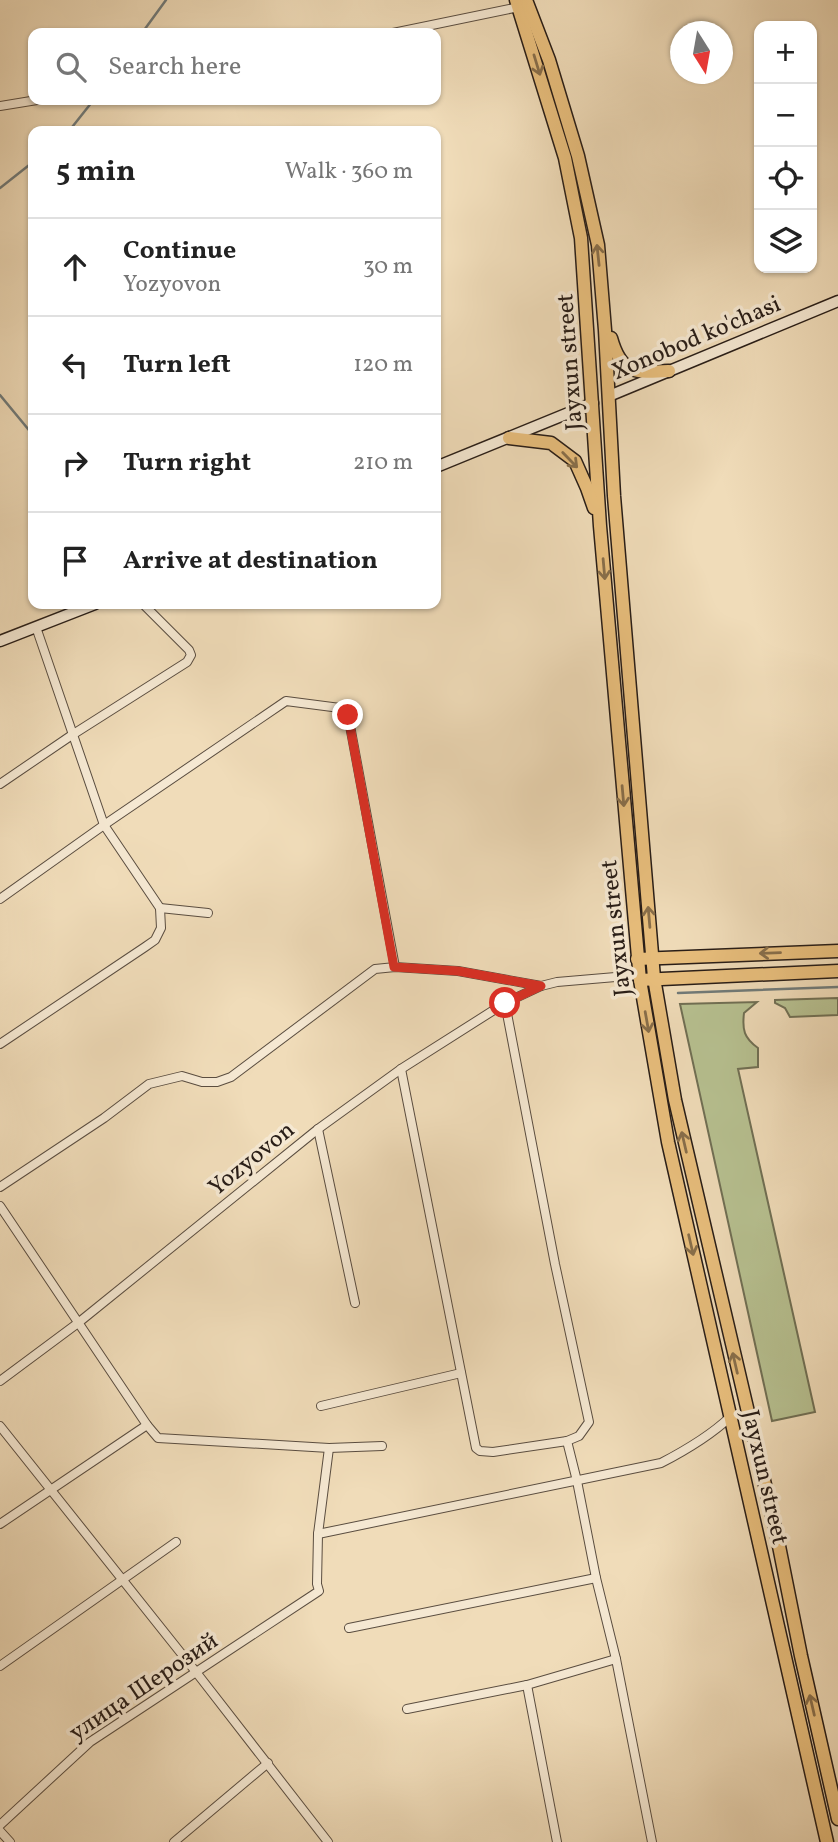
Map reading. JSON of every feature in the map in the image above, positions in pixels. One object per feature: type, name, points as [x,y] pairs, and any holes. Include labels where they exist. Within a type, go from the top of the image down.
[{"type":"main road","name":"Jayxun street","points":[[520,2],[549,60],[578,156],[598,245],[614,496],[654,978],[675,1100],[777,1536],[837,1814]]},
{"type":"main road","name":"Jayxun street","points":[[520,2],[565,158],[581,238],[600,526],[640,977],[668,1142],[827,1842]]},
{"type":"main road","points":[[603,298],[617,357],[627,368],[644,372],[669,371]]},
{"type":"main road","name":"Xonobod ko'chasi","points":[[609,396],[838,301]]},
{"type":"main road","points":[[441,465],[593,403]]},
{"type":"main road","points":[[509,438],[551,443],[575,461],[600,526]]},
{"type":"main road","points":[[0,641],[82,609]]},
{"type":"main road","points":[[638,959],[838,951]]},
{"type":"main road","points":[[640,977],[838,971]]},
{"type":"main road","points":[[820,1812],[837,1814]]},
{"type":"street","points":[[413,28],[520,2]]},
{"type":"street","points":[[0,106],[28,101]]},
{"type":"street","points":[[0,783],[187,662],[191,655],[189,650],[148,609]]},
{"type":"street","points":[[0,1044],[155,940],[161,928],[160,908],[104,825],[36,627]]},
{"type":"street","points":[[0,899],[286,701],[340,708],[348,715],[394,967]]},
{"type":"street","points":[[160,908],[208,913]]},
{"type":"street","points":[[0,1187],[104,1118],[149,1084],[182,1076],[202,1082],[217,1082],[231,1077],[376,969],[394,967],[458,971],[541,986],[557,982],[640,977]]},
{"type":"street","name":"Yozyovon","points":[[0,1381],[78,1323],[318,1129],[401,1069],[505,1003],[541,986]]},
{"type":"street","points":[[401,1069],[476,1448],[493,1452],[567,1441],[579,1436],[589,1422],[555,1264],[505,1003]]},
{"type":"street","points":[[318,1129],[355,1303]]},
{"type":"street","points":[[0,1206],[158,1438],[329,1448],[382,1446]]},
{"type":"street","points":[[321,1406],[461,1373]]},
{"type":"street","points":[[329,1448],[318,1534],[661,1463],[705,1437],[730,1417]]},
{"type":"street","points":[[0,1524],[147,1425]]},
{"type":"street","points":[[0,1426],[328,1842]]},
{"type":"street","points":[[567,1441],[616,1659],[652,1842]]},
{"type":"street","name":"улица Шерозий","points":[[0,1825],[90,1742],[319,1591],[318,1534]]},
{"type":"street","points":[[0,1666],[176,1542]]},
{"type":"street","points":[[349,1628],[596,1577]]},
{"type":"street","points":[[407,1709],[527,1685],[616,1659]]},
{"type":"street","points":[[527,1685],[557,1842]]},
{"type":"street","points":[[174,1842],[268,1763]]},
{"type":"street","points":[[0,1831],[10,1842]]},
{"type":"green space","points":[[838,998],[838,1015],[790,1017],[785,1008],[775,1003],[775,1000]]},
{"type":"green space","points":[[757,1002],[744,1013],[743,1024],[747,1037],[758,1048],[758,1067],[738,1069],[815,1412],[772,1421],[680,1004]]},
{"type":"waterway","points":[[146,28],[166,0]]},
{"type":"waterway","points":[[73,126],[90,105]]},
{"type":"waterway","points":[[0,188],[28,166]]},
{"type":"waterway","points":[[0,395],[28,429]]},
{"type":"waterway","points":[[678,993],[838,987]]},
{"type":"route","points":[[348,715],[394,967],[458,971],[541,986],[505,1003]]}]
